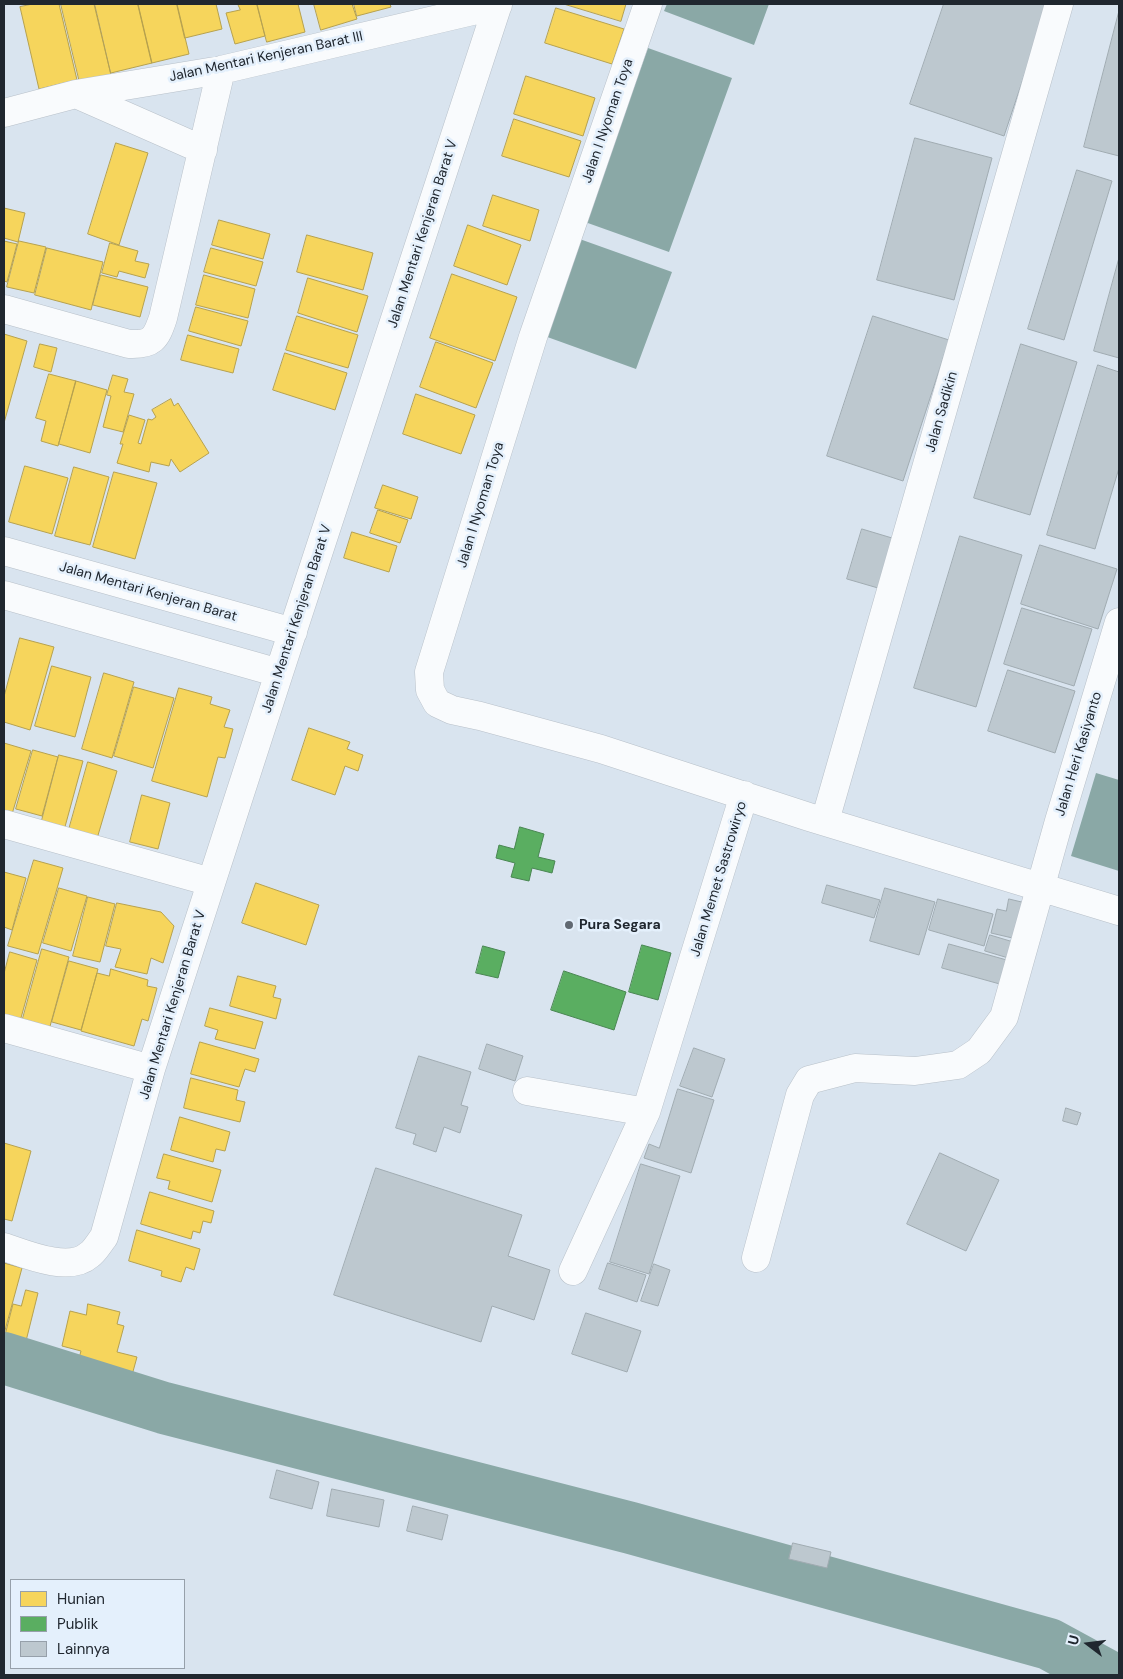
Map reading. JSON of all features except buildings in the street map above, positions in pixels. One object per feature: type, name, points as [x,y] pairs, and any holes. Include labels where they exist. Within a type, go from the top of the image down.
[{"type":"street","name":"Jalan Mentari Kenjeran Barat III","points":[[4,113],[76,94],[221,70],[498,4]]},
{"type":"street","name":"Jalan Mentari Kenjeran Barat V","points":[[4,1247],[50,1262],[74,1262],[88,1256],[104,1237],[151,1069],[498,4]]},
{"type":"street","name":"Jalan I Nyoman Toya","points":[[648,4],[533,337],[430,672],[430,690],[436,703],[452,710],[601,749],[744,795]]},
{"type":"street","name":"Jalan Sadikin","points":[[825,821],[1059,4]]},
{"type":"street","points":[[4,309],[129,344],[145,344],[158,334],[221,70]]},
{"type":"street","points":[[76,94],[202,150]]},
{"type":"street","name":"Jalan Mentari Kenjeran Barat","points":[[4,551],[293,632]]},
{"type":"street","points":[[4,595],[279,673]]},
{"type":"street","name":"Jalan Heri Kasiyanto","points":[[756,1258],[800,1095],[809,1080],[855,1068],[915,1071],[958,1066],[980,1051],[1004,1017],[1040,887],[1119,622]]},
{"type":"street","name":"Jalan Memet Sastrowiryo","points":[[573,1272],[646,1112],[744,795],[1119,911]]},
{"type":"street","points":[[4,824],[211,882]]},
{"type":"street","points":[[4,1028],[151,1069]]},
{"type":"street","points":[[528,1091],[646,1112]]},
{"type":"shaded area","points":[[667,4],[769,4],[754,45],[664,11]]},
{"type":"shaded area","points":[[648,48],[732,78],[669,252],[585,222]]},
{"type":"shaded area","points":[[574,237],[672,272],[636,369],[539,334]]},
{"type":"shaded area","points":[[1096,773],[1119,780],[1119,871],[1071,856]]},
{"type":"waterway","points":[[4,1358],[164,1408],[631,1528],[1049,1644],[1106,1675]]},
{"type":"place","name":"Pura Segara","points":[[569,925]]}]
